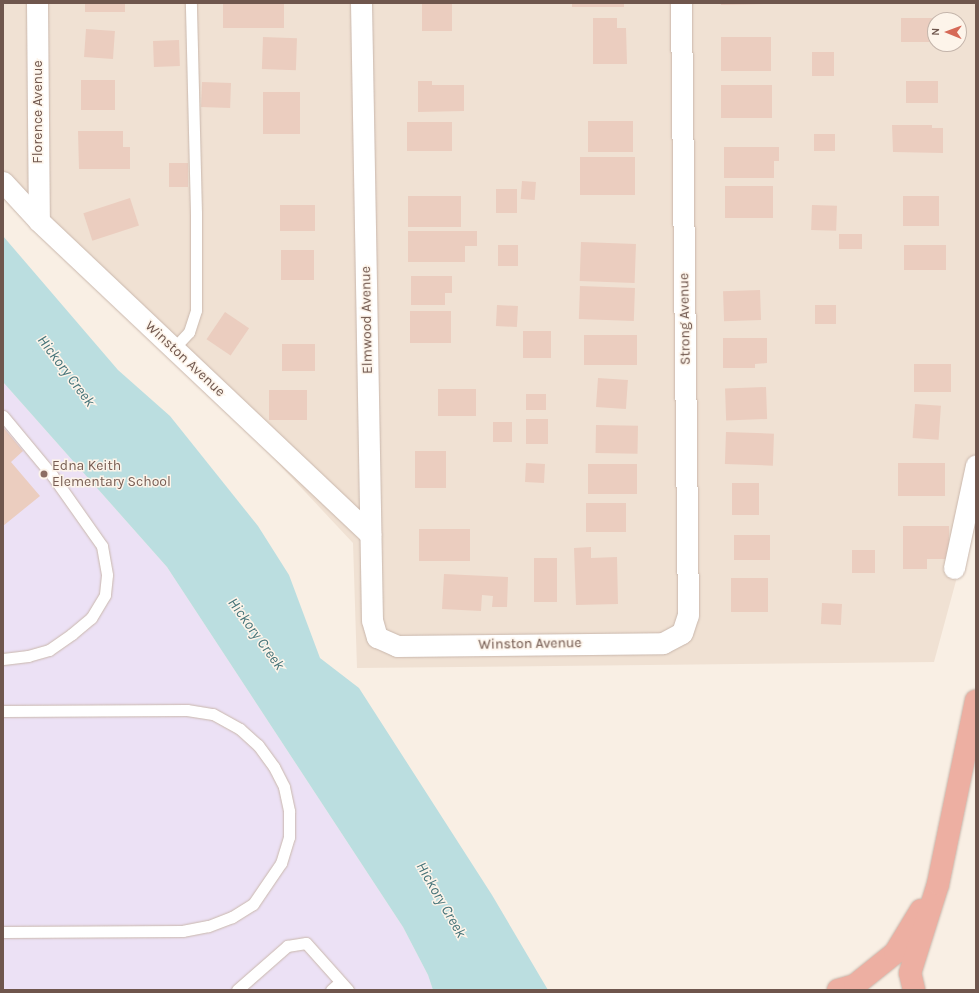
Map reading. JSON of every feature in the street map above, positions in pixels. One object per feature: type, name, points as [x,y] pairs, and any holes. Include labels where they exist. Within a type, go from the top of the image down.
[{"type":"highway","points":[[914,990],[910,973],[938,884],[976,701]]},
{"type":"highway","points":[[838,990],[855,985],[895,953],[938,884]]},
{"type":"street","name":"Florence Avenue","points":[[37,3],[39,221]]},
{"type":"street","name":"Elmwood Avenue","points":[[361,3],[372,620],[377,637]]},
{"type":"street","name":"Strong Avenue","points":[[681,3],[688,615],[682,633]]},
{"type":"street","name":"Winston Avenue","points":[[3,182],[39,221],[370,534]]},
{"type":"street","points":[[954,568],[976,465]]},
{"type":"street","name":"Winston Avenue","points":[[377,637],[397,646],[663,643],[682,633]]},
{"type":"lane","points":[[174,348],[189,332],[196,310],[196,213],[191,3]]},
{"type":"lane","points":[[3,416],[52,475],[102,546],[107,575],[105,595],[91,618],[72,634],[49,650],[28,656],[3,659]]},
{"type":"lane","points":[[3,710],[188,710],[213,714],[240,729],[258,745],[274,767],[284,787],[289,811],[289,837],[282,863],[253,904],[232,917],[208,926],[183,930],[3,932]]},
{"type":"lane","points":[[237,990],[288,946],[306,943],[344,986],[331,990]]},
{"type":"shaded area","points":[[3,3],[976,3],[976,507],[934,662],[357,668],[353,543],[3,170]]},
{"type":"shaded area","points":[[3,382],[167,567],[403,927],[428,975],[433,990],[3,990]]},
{"type":"water","name":"Hickory Creek","points":[[3,236],[118,370],[170,416],[258,526],[289,575],[320,658],[359,688],[492,895],[548,990],[433,990],[428,975],[403,927],[167,567],[3,382]]},
{"type":"building","points":[[85,3],[125,3],[125,12],[85,12]]},
{"type":"building","points":[[223,3],[284,3],[284,28],[223,28]]},
{"type":"building","points":[[422,3],[452,3],[452,31],[422,31]]},
{"type":"building","points":[[572,3],[624,3],[624,7],[572,7]]},
{"type":"building","points":[[721,3],[767,3],[767,4],[721,5]]},
{"type":"building","points":[[593,18],[617,18],[617,28],[626,28],[627,64],[593,64]]},
{"type":"building","points":[[901,18],[927,18],[927,42],[901,42]]},
{"type":"building","points":[[86,29],[115,31],[113,59],[84,57]]},
{"type":"building","points":[[263,37],[297,38],[296,70],[262,69]]},
{"type":"building","points":[[721,37],[771,37],[771,71],[721,71]]},
{"type":"building","points":[[179,40],[180,66],[154,67],[153,41]]},
{"type":"building","points":[[812,52],[834,52],[834,76],[812,76]]},
{"type":"building","points":[[81,80],[115,80],[115,110],[81,110]]},
{"type":"building","points":[[418,81],[432,81],[432,85],[464,85],[464,111],[418,112]]},
{"type":"building","points":[[906,81],[938,81],[938,103],[906,103]]},
{"type":"building","points":[[202,82],[231,83],[230,108],[201,107]]},
{"type":"building","points":[[721,85],[772,85],[772,118],[721,118]]},
{"type":"building","points":[[263,92],[300,92],[300,134],[263,134]]},
{"type":"building","points":[[588,121],[633,121],[633,152],[588,152]]},
{"type":"building","points":[[407,122],[452,122],[452,151],[407,151]]},
{"type":"building","points":[[892,125],[932,125],[932,128],[943,128],[943,153],[893,152]]},
{"type":"building","points":[[78,131],[123,131],[123,147],[130,147],[130,169],[79,169]]},
{"type":"building","points":[[814,134],[835,134],[835,151],[814,151]]},
{"type":"building","points":[[724,147],[779,147],[779,161],[774,161],[774,178],[724,178]]},
{"type":"building","points":[[580,157],[635,157],[635,195],[580,195]]},
{"type":"building","points":[[169,163],[188,163],[188,187],[169,187]]},
{"type":"building","points":[[522,181],[536,182],[535,200],[521,199]]},
{"type":"building","points":[[725,186],[773,186],[773,218],[725,218]]},
{"type":"building","points":[[496,189],[517,189],[517,213],[496,213]]},
{"type":"building","points":[[408,196],[461,196],[461,227],[408,227]]},
{"type":"building","points":[[903,196],[939,196],[939,226],[903,226]]},
{"type":"building","points":[[130,198],[139,226],[92,241],[83,213]]},
{"type":"building","points":[[280,205],[315,205],[315,231],[280,231]]},
{"type":"building","points":[[812,205],[837,206],[836,231],[811,230]]},
{"type":"building","points":[[408,231],[477,231],[477,246],[465,246],[465,262],[408,262]]},
{"type":"building","points":[[839,234],[862,234],[862,249],[839,249]]},
{"type":"building","points":[[581,242],[636,244],[635,283],[580,281]]},
{"type":"building","points":[[498,245],[518,245],[518,266],[498,266]]},
{"type":"building","points":[[904,245],[946,245],[946,270],[904,270]]},
{"type":"building","points":[[281,250],[314,250],[314,280],[281,280]]},
{"type":"building","points":[[411,276],[452,276],[452,293],[445,293],[445,305],[411,305]]},
{"type":"building","points":[[580,286],[635,288],[634,321],[579,319]]},
{"type":"building","points":[[760,290],[761,320],[724,321],[723,291]]},
{"type":"building","points":[[497,305],[518,306],[517,327],[496,326]]},
{"type":"building","points":[[815,305],[836,305],[836,324],[815,324]]},
{"type":"building","points":[[410,311],[451,311],[451,343],[410,343]]},
{"type":"building","points":[[225,312],[249,328],[231,356],[207,339]]},
{"type":"building","points":[[523,331],[551,331],[551,358],[523,358]]},
{"type":"building","points":[[584,335],[637,335],[637,365],[584,365]]},
{"type":"building","points":[[723,338],[767,338],[767,363],[755,364],[755,368],[723,368]]},
{"type":"building","points":[[282,344],[315,344],[315,371],[282,371]]},
{"type":"building","points":[[914,364],[951,364],[951,392],[914,392]]},
{"type":"building","points":[[598,378],[628,380],[626,409],[596,407]]},
{"type":"building","points":[[766,387],[767,419],[726,420],[725,388]]},
{"type":"building","points":[[438,389],[476,389],[476,416],[438,416]]},
{"type":"building","points":[[269,390],[307,390],[307,420],[269,420]]},
{"type":"building","points":[[526,394],[546,394],[546,410],[526,410]]},
{"type":"building","points":[[915,404],[941,406],[939,440],[913,438]]},
{"type":"building","points":[[526,419],[548,419],[548,444],[526,444]]},
{"type":"building","points":[[493,422],[512,422],[512,442],[493,442]]},
{"type":"building","points":[[596,425],[638,426],[638,454],[596,453]]},
{"type":"building","points":[[3,427],[23,451],[11,462],[40,496],[3,526]]},
{"type":"building","points":[[726,432],[774,434],[773,466],[725,464]]},
{"type":"building","points":[[415,451],[446,451],[446,488],[415,488]]},
{"type":"building","points":[[526,463],[545,464],[544,483],[525,482]]},
{"type":"building","points":[[898,463],[945,463],[945,496],[898,496]]},
{"type":"building","points":[[588,464],[637,464],[637,494],[588,494]]},
{"type":"building","points":[[732,483],[759,483],[759,515],[732,515]]},
{"type":"building","points":[[586,503],[626,503],[626,532],[586,532]]},
{"type":"building","points":[[903,526],[949,526],[949,559],[927,559],[927,569],[903,569]]},
{"type":"building","points":[[419,529],[470,529],[470,561],[419,561]]},
{"type":"building","points":[[734,535],[770,535],[770,560],[734,560]]},
{"type":"building","points":[[591,547],[591,558],[617,557],[618,604],[576,605],[574,548]]},
{"type":"building","points":[[852,550],[875,550],[875,573],[852,573]]},
{"type":"building","points":[[534,558],[557,558],[557,602],[534,602]]},
{"type":"building","points":[[444,574],[508,577],[507,607],[492,607],[493,596],[482,595],[481,611],[442,609]]},
{"type":"building","points":[[731,578],[768,578],[768,612],[731,612]]},
{"type":"building","points":[[822,603],[842,604],[841,625],[821,624]]},
{"type":"place","name":"Edna Keith Elementary School","points":[[44,474]]}]
